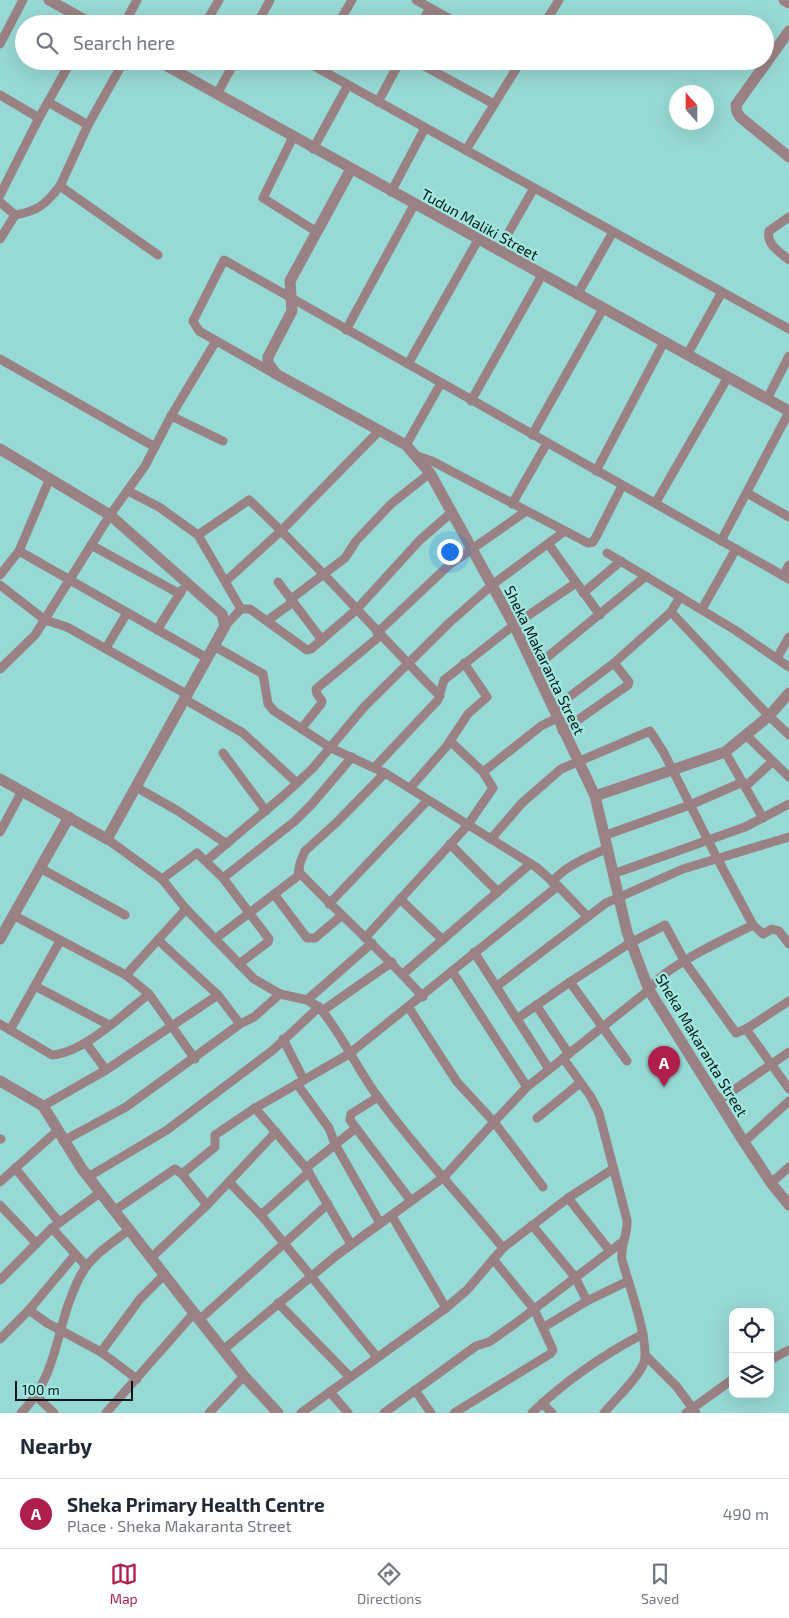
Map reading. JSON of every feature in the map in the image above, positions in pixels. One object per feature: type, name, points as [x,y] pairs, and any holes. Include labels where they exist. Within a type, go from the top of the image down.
[{"type":"street","points":[[15,15],[23,0]]},
{"type":"street","points":[[129,15],[137,0]]},
{"type":"street","points":[[210,15],[219,0]]},
{"type":"street","points":[[262,15],[270,0]]},
{"type":"street","points":[[343,15],[352,0]]},
{"type":"street","points":[[416,0],[443,15]]},
{"type":"street","points":[[550,15],[559,0]]},
{"type":"street","points":[[784,0],[789,3]]},
{"type":"street","points":[[53,1],[77,15]]},
{"type":"street","points":[[426,15],[430,8]]},
{"type":"street","points":[[0,44],[15,15]]},
{"type":"street","points":[[774,52],[789,31]]},
{"type":"street","points":[[0,195],[39,118],[67,70]]},
{"type":"street","points":[[0,239],[15,215],[33,212],[47,202],[60,186],[88,125],[119,70]]},
{"type":"street","name":"Tudun Maliki Street","points":[[174,70],[313,149],[789,412]]},
{"type":"street","points":[[217,94],[231,70]]},
{"type":"street","points":[[324,70],[378,102],[789,329]]},
{"type":"street","points":[[378,102],[395,70]]},
{"type":"street","points":[[432,70],[494,104]]},
{"type":"street","points":[[466,150],[515,70]]},
{"type":"street","points":[[761,70],[736,105],[737,112],[740,117],[789,157]]},
{"type":"street","points":[[313,149],[348,85]]},
{"type":"street","points":[[0,95],[39,118]]},
{"type":"street","points":[[48,102],[88,125]]},
{"type":"street","points":[[391,192],[425,128]]},
{"type":"street","points":[[293,137],[263,198],[316,232]]},
{"type":"street","points":[[276,374],[268,360],[292,311],[290,281],[351,170]]},
{"type":"street","points":[[60,186],[158,256]]},
{"type":"street","points":[[498,251],[534,188]]},
{"type":"street","points":[[0,202],[15,215]]},
{"type":"street","points":[[346,330],[414,205]]},
{"type":"street","points":[[789,217],[769,231],[768,236],[770,244],[789,260]]},
{"type":"street","points":[[577,295],[613,232]]},
{"type":"street","points":[[408,364],[478,240]]},
{"type":"street","points":[[276,374],[199,331],[193,321],[224,260],[596,472],[656,502],[786,578],[789,565]]},
{"type":"street","points":[[471,400],[542,275]]},
{"type":"street","points":[[687,355],[722,292]]},
{"type":"street","points":[[532,435],[603,308]]},
{"type":"street","points":[[0,669],[35,635],[45,620],[155,447],[171,416],[216,341]]},
{"type":"street","points":[[596,472],[664,342]]},
{"type":"street","points":[[767,399],[789,356]]},
{"type":"street","points":[[0,360],[155,447]]},
{"type":"street","name":"Sheka Makaranta Street","points":[[276,374],[406,445],[430,473],[470,549],[514,624],[562,731],[595,796],[606,835],[618,898],[630,944],[649,990],[744,1142],[771,1183],[789,1205]]},
{"type":"street","points":[[656,502],[728,378]]},
{"type":"street","points":[[406,445],[441,383]]},
{"type":"street","points":[[721,541],[789,412]]},
{"type":"street","points":[[171,416],[223,441]]},
{"type":"street","points":[[226,581],[282,530],[379,431]]},
{"type":"street","points":[[512,504],[547,443]]},
{"type":"street","points":[[0,449],[110,515],[222,614],[225,626]]},
{"type":"street","points":[[417,456],[432,461],[525,512],[588,543],[593,542],[622,486]]},
{"type":"street","points":[[268,620],[345,558],[356,541],[391,504],[430,473]]},
{"type":"street","points":[[0,575],[19,551],[50,478]]},
{"type":"street","points":[[128,491],[159,507],[198,536],[241,609]]},
{"type":"street","points":[[747,493],[789,517]]},
{"type":"street","points":[[198,536],[247,500],[282,530],[356,610],[440,696]]},
{"type":"street","points":[[107,838],[225,626],[241,609],[250,609],[268,620],[307,650],[311,649],[356,610],[420,540],[452,512]]},
{"type":"street","points":[[301,729],[321,704],[322,701],[316,689],[379,634],[436,576],[470,549],[525,512]]},
{"type":"street","points":[[206,861],[297,783],[331,748],[364,707],[407,663],[492,586],[550,545],[564,531]]},
{"type":"street","points":[[91,545],[180,594]]},
{"type":"street","points":[[550,545],[600,615]]},
{"type":"street","points":[[702,610],[736,550]]},
{"type":"street","points":[[19,551],[208,658]]},
{"type":"street","points":[[607,553],[702,610],[789,667]]},
{"type":"street","points":[[583,592],[621,561]]},
{"type":"street","points":[[534,668],[646,576]]},
{"type":"street","points":[[278,582],[322,640]]},
{"type":"street","points":[[158,630],[186,583]]},
{"type":"street","points":[[374,768],[440,696],[444,680],[514,624],[576,583]]},
{"type":"street","points":[[0,585],[45,620],[67,628],[106,648],[243,733],[297,783]]},
{"type":"street","points":[[483,772],[541,726],[614,663],[671,612],[680,597]]},
{"type":"street","points":[[671,612],[768,716],[789,735]]},
{"type":"street","points":[[106,648],[127,613]]},
{"type":"street","points":[[777,658],[789,637]]},
{"type":"street","points":[[214,646],[263,674],[268,704],[274,711],[331,748],[385,773],[466,826],[491,839],[530,864],[555,884],[588,916]]},
{"type":"street","points":[[562,731],[628,685],[629,682],[614,663]]},
{"type":"street","points":[[410,788],[450,741],[468,714],[487,696],[464,664]]},
{"type":"street","points":[[595,796],[725,752],[747,736],[789,693]]},
{"type":"street","points":[[491,839],[522,803],[561,769],[650,731],[673,769],[753,925],[762,934],[772,929],[779,931],[789,944]]},
{"type":"street","points":[[747,736],[789,777]]},
{"type":"street","points":[[307,1000],[369,941],[400,899],[466,826],[493,788],[483,772],[450,741]]},
{"type":"street","points":[[725,752],[763,818]]},
{"type":"street","points":[[223,753],[266,811]]},
{"type":"street","points":[[223,878],[307,810],[352,758]]},
{"type":"street","points":[[606,835],[744,784],[772,762]]},
{"type":"street","points":[[385,773],[337,822],[305,851],[300,863],[300,873],[341,916],[392,962],[423,996]]},
{"type":"street","points":[[0,779],[107,838],[162,879],[186,909],[254,979],[280,994],[307,1000],[320,1009],[378,1097],[420,1151],[503,1248]]},
{"type":"street","points":[[136,787],[178,811],[227,844]]},
{"type":"street","points":[[0,832],[22,791]]},
{"type":"street","points":[[329,904],[427,801]]},
{"type":"street","points":[[613,874],[744,827],[775,813],[789,804]]},
{"type":"street","points":[[2,932],[69,817]]},
{"type":"street","points":[[497,986],[588,916],[618,898],[673,872],[789,837]]},
{"type":"street","points":[[450,844],[498,892]]},
{"type":"street","points":[[182,1174],[215,1147],[215,1135],[255,1108],[349,1054],[409,1008],[555,884],[567,868],[608,848]]},
{"type":"street","points":[[162,879],[193,854],[197,853],[223,878],[268,936],[268,942],[238,964]]},
{"type":"street","points":[[403,974],[530,864]]},
{"type":"street","points":[[40,868],[125,915]]},
{"type":"street","points":[[215,939],[300,873]]},
{"type":"street","points":[[274,894],[307,938],[316,938],[341,916]]},
{"type":"street","points":[[400,899],[443,940]]},
{"type":"street","points":[[126,975],[186,909]]},
{"type":"street","points":[[13,915],[126,975],[148,994],[173,1026],[195,1059]]},
{"type":"street","points":[[518,1018],[630,944],[665,925],[685,962],[736,1034],[789,1001]]},
{"type":"street","points":[[223,1350],[310,1276],[444,1177],[527,1088],[649,990],[656,981],[685,962],[753,925]]},
{"type":"street","points":[[158,940],[218,995],[240,1024]]},
{"type":"street","points":[[10,1030],[60,941]]},
{"type":"street","points":[[474,952],[550,1069]]},
{"type":"street","points":[[88,1177],[167,1130],[267,1055],[283,1039],[320,1009],[392,962]]},
{"type":"street","points":[[452,971],[527,1088]]},
{"type":"street","points":[[570,982],[628,1061]]},
{"type":"street","points":[[35,986],[109,1025]]},
{"type":"street","points":[[0,1024],[52,1055],[61,1054],[86,1043],[148,994]]},
{"type":"street","points":[[0,1182],[15,1168],[60,1136],[126,1107],[195,1059],[240,1024],[254,1017],[280,994]]},
{"type":"street","points":[[43,1106],[106,1070],[218,995]]},
{"type":"street","points":[[536,1005],[580,1083],[591,1097],[598,1113],[627,1220],[627,1230],[622,1242],[621,1252],[643,1334],[646,1356],[642,1368],[604,1413]]},
{"type":"street","points":[[409,1008],[456,1082],[494,1122],[543,1187]]},
{"type":"street","points":[[746,1029],[789,1089]]},
{"type":"street","points":[[283,1039],[300,1082],[329,1128],[335,1144],[380,1223]]},
{"type":"street","points":[[86,1043],[106,1070]]},
{"type":"street","points":[[718,1101],[770,1063],[789,1052]]},
{"type":"street","points":[[0,1081],[43,1106],[60,1136],[88,1177],[152,1257],[196,1317],[244,1376],[278,1413]]},
{"type":"street","points":[[537,1118],[580,1083]]},
{"type":"street","points":[[378,1097],[351,1114],[350,1120],[411,1202]]},
{"type":"street","points":[[744,1142],[789,1101]]},
{"type":"street","points":[[255,1108],[307,1170],[351,1244]]},
{"type":"street","points":[[261,1215],[335,1144],[356,1128]]},
{"type":"street","points":[[152,1257],[207,1205],[276,1132]]},
{"type":"street","points":[[771,1183],[789,1167]]},
{"type":"street","points":[[15,1168],[56,1225],[74,1255],[86,1266]]},
{"type":"street","points":[[300,1413],[446,1308],[467,1290],[503,1248],[568,1198],[613,1169]]},
{"type":"street","points":[[115,1210],[172,1170],[178,1170],[182,1174],[207,1205]]},
{"type":"street","points":[[229,1182],[261,1215],[377,1357]]},
{"type":"street","points":[[0,1280],[56,1225],[100,1192]]},
{"type":"street","points":[[568,1198],[610,1251]]},
{"type":"street","points":[[0,1204],[36,1243]]},
{"type":"street","points":[[106,1413],[196,1317],[328,1204]]},
{"type":"street","points":[[392,1216],[446,1308]]},
{"type":"street","points":[[532,1225],[575,1277],[587,1301]]},
{"type":"street","points":[[21,1413],[36,1396],[48,1375],[74,1287],[86,1266],[130,1229]]},
{"type":"street","points":[[384,1413],[476,1346],[489,1342],[622,1242]]},
{"type":"street","points":[[0,1339],[29,1310],[74,1255]]},
{"type":"street","points":[[454,1413],[553,1352],[553,1347],[534,1309],[494,1259]]},
{"type":"street","points":[[101,1352],[140,1299],[165,1274]]},
{"type":"street","points":[[544,1327],[587,1301],[628,1281]]},
{"type":"street","points":[[278,1303],[350,1377]]},
{"type":"street","points":[[29,1310],[60,1330],[101,1352],[137,1379]]},
{"type":"street","points":[[532,1413],[578,1374],[616,1348],[643,1334]]},
{"type":"street","points":[[774,1358],[789,1350]]},
{"type":"street","points":[[646,1356],[677,1387],[692,1411],[729,1383]]},
{"type":"street","points":[[209,1413],[244,1376]]},
{"type":"street","points":[[415,1390],[431,1413]]},
{"type":"street","points":[[330,1392],[348,1413]]},
{"type":"street","points":[[36,1396],[54,1413]]},
{"type":"street","points":[[542,1403],[552,1413]]},
{"type":"place","name":"Sheka Primary Health Centre","points":[[664,1087]]}]
